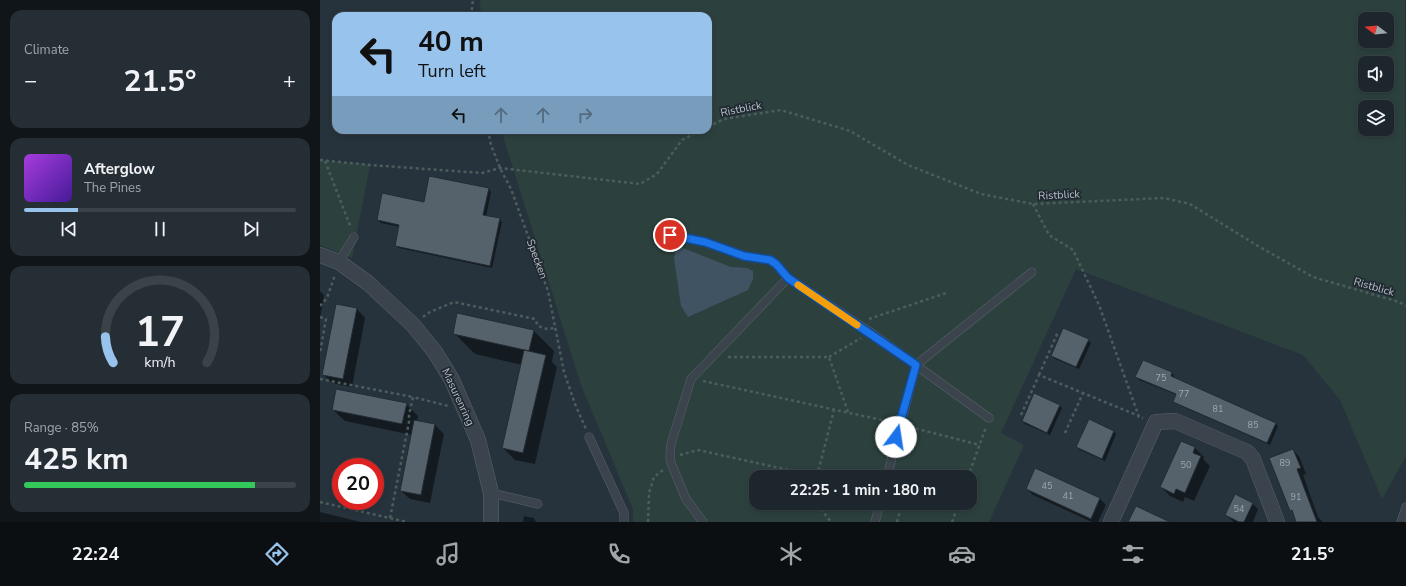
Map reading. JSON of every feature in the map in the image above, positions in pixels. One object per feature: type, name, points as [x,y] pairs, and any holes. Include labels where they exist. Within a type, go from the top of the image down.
[{"type":"street","name":"Masurenring","points":[[320,255],[339,262],[368,283],[413,325],[435,352],[449,374],[478,440],[491,493],[492,522]]},
{"type":"street","points":[[1111,522],[1156,422],[1175,421],[1247,452],[1253,459],[1277,522]]},
{"type":"lane","points":[[670,235],[705,242],[744,256],[770,260],[776,264],[788,278],[870,332],[989,418]]},
{"type":"lane","points":[[339,262],[354,237]]},
{"type":"lane","points":[[889,470],[916,365],[1032,272]]},
{"type":"lane","points":[[703,522],[686,499],[670,460],[671,444],[690,379],[788,278]]},
{"type":"lane","points":[[589,437],[624,513],[624,522]]},
{"type":"lane","points":[[491,493],[538,504]]},
{"type":"lane","points":[[1401,522],[1406,507]]},
{"type":"lane","points":[[875,522],[878,510]]},
{"type":"path","points":[[472,12],[473,0]]},
{"type":"path","name":"Ristblick","points":[[712,125],[724,119],[781,110],[850,131],[908,165],[981,194],[1033,204],[1164,198],[1190,204],[1258,246],[1313,277],[1399,302],[1406,306]]},
{"type":"path","name":"Specken","points":[[489,134],[491,145],[500,168],[511,189],[548,291],[564,372],[575,404],[589,437]]},
{"type":"path","points":[[320,160],[325,162],[482,172],[500,168],[640,184],[657,174],[682,140],[694,134]]},
{"type":"path","points":[[325,162],[354,237]]},
{"type":"path","points":[[1033,204],[1049,235],[1073,250],[1098,305],[1139,417]]},
{"type":"path","points":[[320,306],[326,298],[339,262]]},
{"type":"path","points":[[856,324],[946,293]]},
{"type":"path","points":[[430,312],[454,302],[535,319],[538,326],[548,329],[555,328]]},
{"type":"path","points":[[320,317],[326,320],[320,353]]},
{"type":"path","points":[[711,356],[829,357],[870,332]]},
{"type":"path","points":[[1022,415],[1058,332]]},
{"type":"path","points":[[829,357],[848,412]]},
{"type":"path","points":[[1039,375],[1139,417],[1156,422]]},
{"type":"path","points":[[320,379],[466,410]]},
{"type":"path","points":[[690,379],[848,412],[980,445]]},
{"type":"path","points":[[1065,433],[1083,393]]},
{"type":"path","points":[[390,518],[413,398]]},
{"type":"path","points":[[820,470],[834,410]]},
{"type":"path","points":[[971,470],[989,418]]},
{"type":"path","points":[[648,522],[649,493],[654,477],[670,460],[698,450],[787,470]]},
{"type":"path","points":[[320,502],[407,522]]},
{"type":"path","points":[[822,510],[831,522]]},
{"type":"path","points":[[897,522],[900,510]]},
{"type":"path","points":[[952,522],[956,510]]},
{"type":"green space","points":[[480,0],[1405,0],[1406,456],[1382,499],[1340,400],[1303,355],[1076,269],[1001,433],[1024,445],[989,522],[633,522],[633,509],[581,385],[502,134],[712,134],[712,12],[481,12]]},
{"type":"green space","points":[[320,160],[370,165],[352,258],[320,245]]},
{"type":"water","points":[[683,248],[731,267],[747,268],[753,271],[753,279],[748,290],[688,317],[681,306],[674,258],[676,250]]},
{"type":"building","points":[[429,176],[489,188],[483,215],[500,218],[490,266],[395,246],[399,225],[377,220],[382,193],[424,202]]},
{"type":"building","points":[[336,304],[357,308],[343,379],[322,375]]},
{"type":"building","points":[[457,313],[534,330],[529,351],[453,334]]},
{"type":"building","points":[[1063,328],[1089,339],[1076,367],[1051,356]]},
{"type":"building","points":[[524,350],[546,355],[523,453],[502,448]]},
{"type":"building","points":[[1143,360],[1172,372],[1171,376],[1276,423],[1267,443],[1173,402],[1176,394],[1135,377]]},
{"type":"building","points":[[336,389],[407,403],[402,424],[332,410]]},
{"type":"building","points":[[1034,393],[1060,405],[1047,433],[1022,421]]},
{"type":"building","points":[[1089,419],[1114,431],[1102,459],[1076,447]]},
{"type":"building","points":[[414,420],[435,424],[421,495],[400,491]]},
{"type":"building","points":[[1181,441],[1195,447],[1193,453],[1201,456],[1185,493],[1176,489],[1174,494],[1160,487]]},
{"type":"building","points":[[1293,449],[1301,468],[1297,469],[1317,522],[1296,522],[1292,510],[1290,511],[1269,458]]},
{"type":"building","points":[[1035,468],[1100,498],[1091,519],[1026,489]]},
{"type":"building","points":[[1235,494],[1253,503],[1244,522],[1239,522],[1225,515]]},
{"type":"building","points":[[1136,506],[1170,522],[1128,522]]},
{"type":"slow traffic","points":[[798,285],[857,325]]},
{"type":"route","points":[[670,235],[705,242],[744,256],[770,260],[776,264],[788,278],[870,332],[916,365],[896,437]]}]
